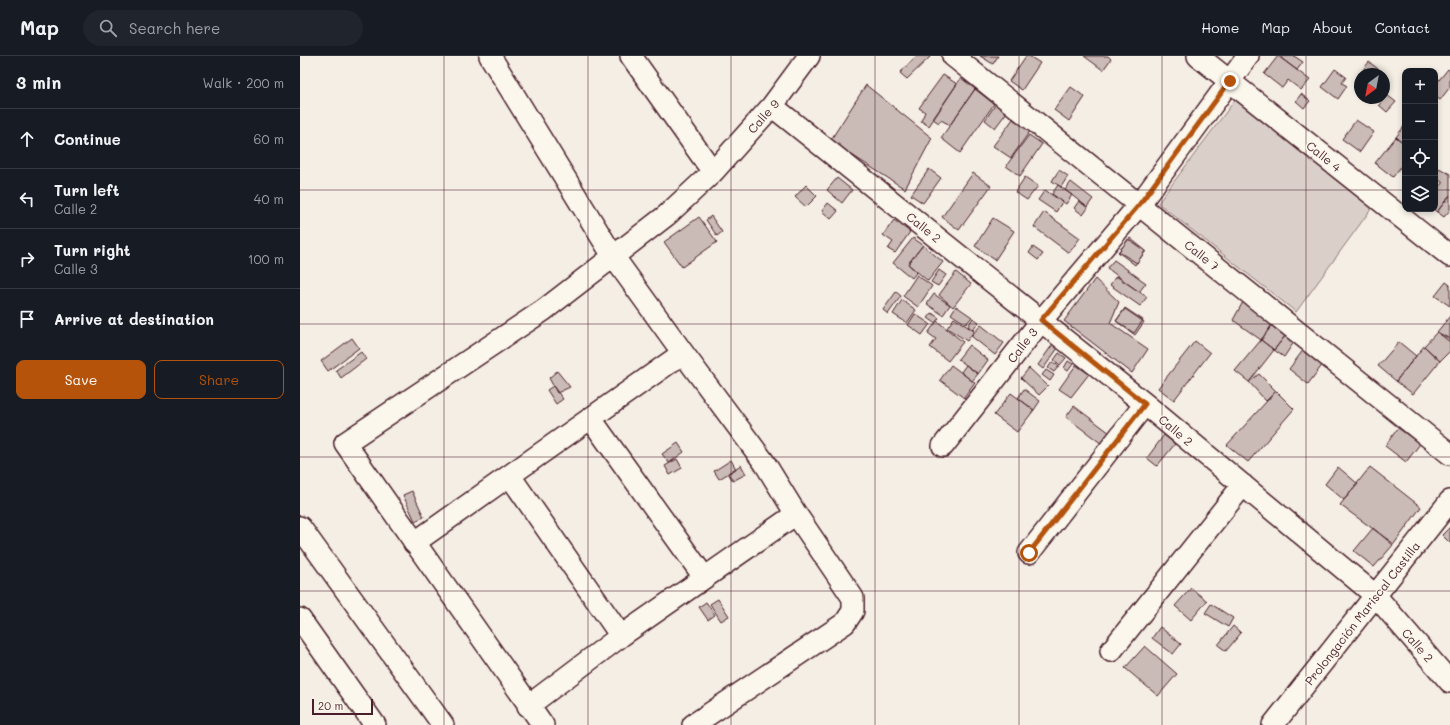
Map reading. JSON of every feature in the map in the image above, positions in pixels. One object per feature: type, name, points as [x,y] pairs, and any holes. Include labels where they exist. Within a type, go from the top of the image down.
[{"type":"street","points":[[490,56],[614,256],[683,354],[764,462],[796,514],[853,598],[853,611],[850,618],[845,623],[693,725]]},
{"type":"street","points":[[631,56],[713,172]]},
{"type":"street","name":"Calle 9","points":[[414,543],[345,443],[544,310],[667,215],[713,172],[772,106],[809,56]]},
{"type":"street","name":"Calle 7","points":[[953,56],[1450,454]]},
{"type":"street","name":"Calle 4","points":[[1198,56],[1450,256]]},
{"type":"street","name":"Calle 3","points":[[942,446],[1041,320],[1139,205],[1248,56]]},
{"type":"street","name":"Calle 2","points":[[772,106],[1145,404],[1375,595],[1450,682]]},
{"type":"street","points":[[543,725],[528,706],[414,543],[683,354]]},
{"type":"street","points":[[1029,553],[1145,404]]},
{"type":"street","points":[[591,419],[704,577]]},
{"type":"street","points":[[510,476],[621,636]]},
{"type":"street","points":[[1111,651],[1244,485]]},
{"type":"street","name":"Prolongación Mariscal Castilla","points":[[1273,725],[1450,501]]},
{"type":"street","points":[[528,706],[621,636],[796,514]]},
{"type":"street","points":[[300,527],[443,725]]},
{"type":"street","points":[[300,619],[375,725]]},
{"type":"shaded area","points":[[1238,96],[1374,205],[1296,312],[1158,203]]},
{"type":"building","points":[[916,56],[931,56],[907,79],[900,73]]},
{"type":"building","points":[[980,56],[998,56],[993,64]]},
{"type":"building","points":[[1026,56],[1029,56],[1040,63],[1022,90],[1009,81]]},
{"type":"building","points":[[1084,56],[1108,56],[1111,59],[1103,70]]},
{"type":"building","points":[[1278,56],[1310,80],[1301,90],[1288,80],[1282,88],[1264,74]]},
{"type":"building","points":[[1282,56],[1294,56],[1303,62],[1297,70],[1281,58]]},
{"type":"building","points":[[1369,62],[1377,68],[1364,68]]},
{"type":"building","points":[[1335,69],[1346,77],[1342,83],[1347,86],[1338,99],[1322,87]]},
{"type":"building","points":[[1448,69],[1450,71],[1450,87],[1440,100],[1438,98],[1438,81]]},
{"type":"building","points":[[943,75],[957,84],[929,126],[921,121],[925,112],[919,108]]},
{"type":"building","points":[[961,78],[975,89],[950,125],[941,120],[939,123],[933,119]]},
{"type":"building","points":[[866,85],[932,138],[905,189],[830,141]]},
{"type":"building","points":[[1071,87],[1085,97],[1069,121],[1054,110]]},
{"type":"building","points":[[975,89],[994,104],[960,153],[941,138]]},
{"type":"building","points":[[1301,94],[1310,101],[1304,108],[1296,101]]},
{"type":"building","points":[[1390,97],[1396,102],[1387,112],[1379,105],[1390,104]]},
{"type":"building","points":[[996,104],[1007,112],[995,128],[985,120]]},
{"type":"building","points":[[1013,119],[1030,131],[1011,158],[993,146]]},
{"type":"building","points":[[1356,120],[1374,132],[1360,152],[1342,139]]},
{"type":"building","points":[[1402,129],[1402,142],[1396,137]]},
{"type":"building","points":[[1029,135],[1042,144],[1020,176],[1006,166]]},
{"type":"building","points":[[1396,137],[1402,142],[1402,165],[1393,177],[1375,163]]},
{"type":"building","points":[[1439,168],[1450,174],[1450,195],[1438,211],[1438,190],[1443,183],[1438,179]]},
{"type":"building","points":[[929,169],[941,178],[923,203],[911,195]]},
{"type":"building","points":[[1059,170],[1068,176],[1061,187],[1052,181]]},
{"type":"building","points":[[973,173],[991,186],[959,230],[942,217]]},
{"type":"building","points":[[1025,177],[1038,186],[1027,200],[1015,192]]},
{"type":"building","points":[[837,178],[852,190],[842,203],[827,190]]},
{"type":"building","points":[[1071,182],[1093,199],[1087,207],[1065,190]]},
{"type":"building","points":[[806,185],[817,196],[806,207],[795,197]]},
{"type":"building","points":[[1058,185],[1072,195],[1066,204],[1052,194]]},
{"type":"building","points":[[1045,190],[1062,202],[1056,212],[1038,200]]},
{"type":"building","points":[[1450,195],[1450,210],[1444,217],[1437,212]]},
{"type":"building","points":[[1079,201],[1088,208],[1083,215],[1074,208]]},
{"type":"building","points":[[828,203],[838,211],[831,219],[822,211]]},
{"type":"building","points":[[1044,212],[1080,238],[1069,253],[1034,227]]},
{"type":"building","points":[[711,216],[722,232],[717,236],[706,220]]},
{"type":"building","points":[[699,217],[717,242],[682,267],[664,242]]},
{"type":"building","points":[[993,218],[1014,231],[995,260],[975,246]]},
{"type":"building","points":[[894,220],[910,232],[895,253],[888,249],[893,242],[883,235]]},
{"type":"building","points":[[913,238],[923,245],[908,264],[917,272],[912,278],[893,263]]},
{"type":"building","points":[[1130,238],[1146,251],[1135,265],[1118,252]]},
{"type":"building","points":[[1128,239],[1145,251],[1137,263],[1119,252]]},
{"type":"building","points":[[923,245],[943,262],[928,281],[908,264]]},
{"type":"building","points":[[1033,247],[1043,254],[1038,260],[1029,253]]},
{"type":"building","points":[[1114,260],[1146,283],[1139,292],[1107,268]]},
{"type":"building","points":[[939,270],[946,275],[938,286],[931,282]]},
{"type":"building","points":[[956,272],[971,284],[953,307],[939,295]]},
{"type":"building","points":[[917,275],[932,286],[918,307],[903,296]]},
{"type":"building","points":[[1116,276],[1147,297],[1140,306],[1110,285]]},
{"type":"building","points":[[1095,279],[1119,302],[1110,323],[1148,349],[1132,373],[1064,321]]},
{"type":"building","points":[[1446,282],[1450,285],[1450,306],[1435,296]]},
{"type":"building","points":[[896,292],[901,296],[888,314],[883,310]]},
{"type":"building","points":[[934,294],[950,305],[943,315],[927,304]]},
{"type":"building","points":[[902,300],[916,310],[907,323],[893,314]]},
{"type":"building","points":[[1243,302],[1272,325],[1261,340],[1233,320]]},
{"type":"building","points":[[956,306],[972,317],[966,324],[951,314]]},
{"type":"building","points":[[1125,308],[1143,320],[1134,333],[1116,321]]},
{"type":"building","points":[[1125,309],[1144,322],[1135,335],[1116,321]]},
{"type":"building","points":[[932,313],[939,318],[935,323],[928,318]]},
{"type":"building","points":[[915,314],[930,324],[922,335],[908,325]]},
{"type":"building","points":[[1450,316],[1450,342],[1437,332]]},
{"type":"building","points":[[954,318],[974,331],[967,341],[947,328]]},
{"type":"building","points":[[973,318],[979,322],[973,330],[968,326]]},
{"type":"building","points":[[937,321],[963,342],[948,361],[930,347],[936,339],[928,333]]},
{"type":"building","points":[[981,325],[1004,343],[995,355],[971,336]]},
{"type":"building","points":[[1272,325],[1286,335],[1274,350],[1261,340]]},
{"type":"building","points":[[1437,332],[1450,339],[1450,351],[1440,361],[1424,346]]},
{"type":"building","points":[[1286,335],[1294,342],[1284,357],[1274,350]]},
{"type":"building","points":[[352,338],[359,348],[328,371],[321,361]]},
{"type":"building","points":[[1261,340],[1274,350],[1249,382],[1235,371]]},
{"type":"building","points":[[1195,341],[1210,353],[1174,400],[1158,388]]},
{"type":"building","points":[[1399,342],[1416,356],[1396,381],[1378,366]]},
{"type":"building","points":[[1053,344],[1058,348],[1043,369],[1038,365]]},
{"type":"building","points":[[969,345],[988,360],[978,374],[958,359]]},
{"type":"building","points":[[1424,346],[1440,361],[1413,394],[1396,381]]},
{"type":"building","points":[[1304,349],[1323,364],[1308,384],[1289,369]]},
{"type":"building","points":[[361,352],[366,359],[341,378],[336,370]]},
{"type":"building","points":[[1059,353],[1066,358],[1060,365],[1054,360]]},
{"type":"building","points":[[1068,361],[1073,364],[1068,371],[1064,368]]},
{"type":"building","points":[[1052,362],[1059,366],[1054,372],[1048,368]]},
{"type":"building","points":[[951,365],[975,383],[964,398],[940,380]]},
{"type":"building","points":[[966,365],[978,374],[972,381],[961,372]]},
{"type":"building","points":[[1076,365],[1089,374],[1071,397],[1059,389]]},
{"type":"building","points":[[1029,368],[1048,386],[1039,395],[1021,378]]},
{"type":"building","points":[[1046,370],[1054,375],[1050,381],[1042,375]]},
{"type":"building","points":[[557,371],[570,387],[557,393],[549,378]]},
{"type":"building","points":[[1259,374],[1276,391],[1266,401],[1249,382]]},
{"type":"building","points":[[553,386],[563,399],[556,404],[547,390]]},
{"type":"building","points":[[1024,389],[1040,401],[1034,410],[1018,398]]},
{"type":"building","points":[[1276,391],[1294,409],[1248,462],[1227,445]]},
{"type":"building","points":[[1011,393],[1034,410],[1017,432],[994,415]]},
{"type":"building","points":[[1074,406],[1110,433],[1102,444],[1066,417]]},
{"type":"building","points":[[1398,428],[1420,444],[1406,462],[1385,446]]},
{"type":"building","points":[[1164,435],[1175,444],[1157,466],[1147,458]]},
{"type":"building","points":[[678,443],[684,452],[669,463],[662,454]]},
{"type":"building","points":[[677,459],[682,468],[670,475],[665,466]]},
{"type":"building","points":[[731,460],[736,469],[719,479],[714,471]]},
{"type":"building","points":[[741,465],[746,474],[733,481],[728,473]]},
{"type":"building","points":[[1338,467],[1358,484],[1344,500],[1325,484]]},
{"type":"building","points":[[1370,467],[1421,507],[1394,544],[1340,505]]},
{"type":"building","points":[[412,491],[424,517],[415,521],[403,495]]},
{"type":"building","points":[[1450,527],[1450,543],[1442,535]]},
{"type":"building","points":[[1373,528],[1393,545],[1374,567],[1354,551]]},
{"type":"building","points":[[1191,588],[1207,601],[1191,620],[1175,606]]},
{"type":"building","points":[[718,599],[729,616],[721,621],[710,604]]},
{"type":"building","points":[[706,602],[715,615],[708,620],[699,607]]},
{"type":"building","points":[[1211,604],[1233,618],[1228,627],[1205,613]]},
{"type":"building","points":[[1233,626],[1241,633],[1226,651],[1218,645]]},
{"type":"building","points":[[1160,627],[1181,644],[1173,654],[1152,638]]},
{"type":"building","points":[[1145,646],[1177,674],[1158,696],[1125,668]]},
{"type":"route","points":[[1029,553],[1145,404],[1041,320],[1139,205],[1230,81]]}]
